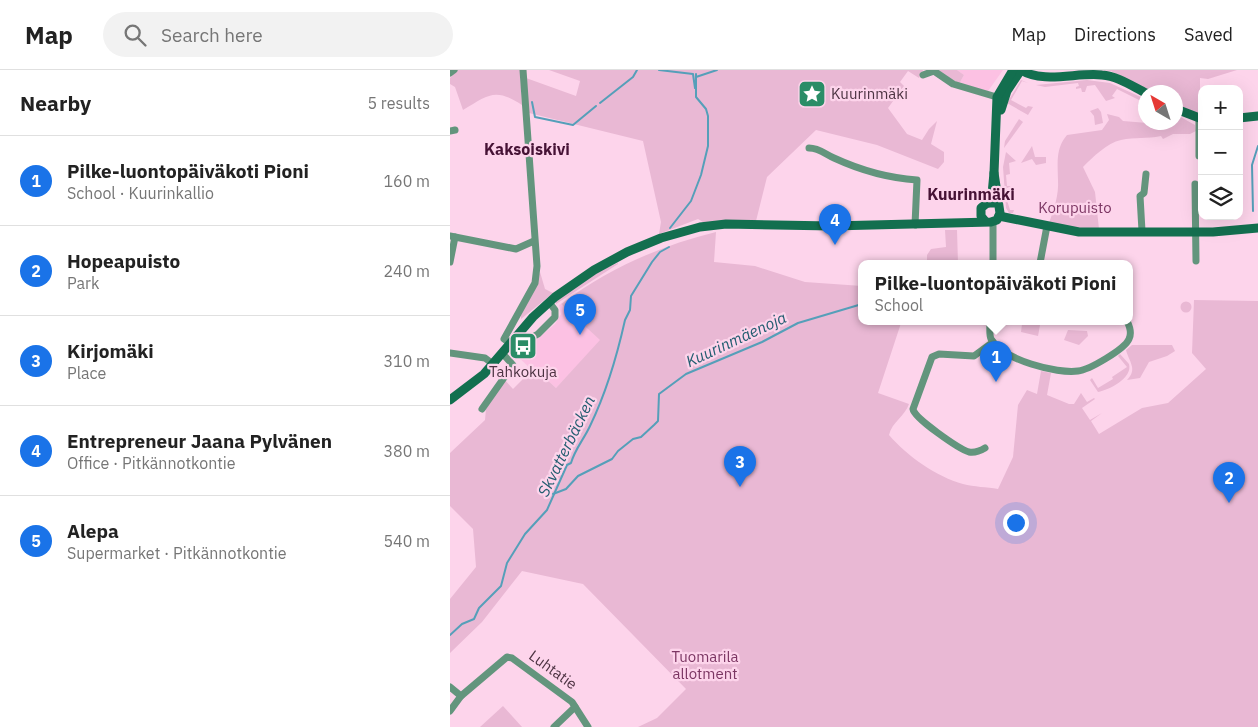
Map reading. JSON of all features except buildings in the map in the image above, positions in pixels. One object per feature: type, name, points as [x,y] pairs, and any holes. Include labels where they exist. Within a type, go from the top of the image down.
[{"type":"street","points":[[450,73],[454,70]]},
{"type":"street","points":[[523,70],[537,266],[535,283],[503,337],[509,344],[515,347],[538,334],[550,324],[556,313],[548,302]]},
{"type":"street","points":[[992,260],[996,124],[1000,98],[1013,70]]},
{"type":"street","points":[[1000,98],[1021,70],[1030,75],[1036,72],[1052,77],[1103,75],[1138,90]]},
{"type":"street","points":[[923,75],[934,71],[953,84],[1000,98]]},
{"type":"street","points":[[1183,112],[1198,118]]},
{"type":"street","points":[[1243,118],[1258,116]]},
{"type":"street","points":[[809,148],[815,148],[834,158],[883,175],[917,180],[916,224]]},
{"type":"street","points":[[988,203],[992,194],[994,173]]},
{"type":"street","points":[[1142,231],[1140,196],[1144,193],[1146,174]]},
{"type":"street","points":[[1195,184],[1196,261]]},
{"type":"street","points":[[953,224],[980,212],[983,205],[988,203],[996,204],[994,217]]},
{"type":"street","points":[[980,212],[994,217],[1034,221],[1047,226],[1079,232],[1233,232],[1258,228]]},
{"type":"street","points":[[450,400],[473,384],[493,364],[548,302],[594,270],[627,252],[661,238],[700,227],[726,224],[953,224],[994,217]]},
{"type":"street","points":[[1041,260],[1047,226]]},
{"type":"street","points":[[450,262],[452,236],[516,249],[534,241]]},
{"type":"street","points":[[990,325],[990,338],[1014,358],[1048,367],[1081,371],[1126,344],[1131,330],[1129,325]]},
{"type":"street","points":[[985,448],[973,452],[962,449],[919,418],[913,409],[932,357],[939,354],[974,356],[993,342]]},
{"type":"street","points":[[450,353],[485,358],[493,364]]},
{"type":"street","points":[[482,409],[513,365],[502,353]]},
{"type":"street","name":"Luhtatie","points":[[450,711],[461,696],[507,657],[512,658],[572,702],[588,727]]},
{"type":"street","points":[[450,687],[461,696]]},
{"type":"street","points":[[554,727],[575,707]]},
{"type":"shaded area","points":[[957,70],[1003,70],[988,91],[959,84],[964,75]]},
{"type":"shaded area","points":[[561,304],[601,340],[556,388],[534,368],[532,370],[513,352],[531,344],[555,324],[561,314],[559,305]]},
{"type":"green space","points":[[458,70],[520,70],[522,105],[505,96],[492,95],[479,100],[463,110],[455,87],[450,84],[450,78]]},
{"type":"green space","points":[[549,70],[923,70],[919,78],[908,71],[900,82],[904,86],[888,108],[907,134],[922,140],[937,121],[931,144],[944,152],[944,162],[938,169],[877,145],[816,130],[767,177],[756,221],[703,222],[698,219],[659,234],[661,222],[643,141],[529,113],[526,78],[576,96],[580,81]]},
{"type":"green space","points":[[938,70],[957,70],[964,75],[959,84]]},
{"type":"green space","points":[[1102,70],[1237,70],[1208,79],[1200,78],[1200,85],[1198,85],[1198,113],[1183,108],[1183,85],[1138,85],[1111,71]]},
{"type":"green space","points":[[1021,80],[1028,83],[1022,81],[1011,100],[1026,108],[1028,106],[1033,107],[1028,115],[1007,103]]},
{"type":"green space","points":[[1087,80],[1110,83],[1138,96],[1138,100],[1117,89],[1112,96],[1115,98],[1106,101],[1095,85],[1087,86],[1085,92],[1082,92],[1081,88],[1076,89],[1079,86],[1078,83],[1045,87],[1036,85]]},
{"type":"green space","points":[[1098,108],[1101,112],[1103,123],[1095,125],[1094,116],[1090,111]]},
{"type":"green space","name":"Korupuisto","points":[[1107,114],[1119,117],[1123,121],[1138,122],[1138,130],[1183,130],[1183,118],[1195,125],[1196,131],[1190,134],[1173,134],[1163,139],[1161,136],[1121,140],[1105,147],[1083,167],[1095,192],[1099,229],[1075,229],[1049,223],[1057,197],[1058,157],[1063,140],[1067,135],[1102,130],[1109,120]]},
{"type":"green space","points":[[1019,119],[1023,122],[1004,148],[1005,141]]},
{"type":"green space","points":[[1032,146],[1035,157],[1046,157],[1046,163],[1036,165],[1032,159],[1021,163]]},
{"type":"green space","points":[[1006,152],[1016,161],[1009,163],[1010,174],[1006,175],[1007,186],[1012,186],[1007,188],[1007,197],[1012,197],[1012,199],[1007,200],[1010,210],[1014,210],[1013,213],[1009,213],[1006,208],[1003,167]]},
{"type":"green space","points":[[945,230],[957,230],[958,260],[927,260],[927,255],[931,249],[946,247]]},
{"type":"green space","name":"Tuomarila allotment","points":[[716,232],[714,262],[755,266],[805,282],[858,286],[858,325],[900,325],[878,393],[909,404],[893,426],[889,435],[913,458],[953,481],[998,489],[1013,457],[1018,405],[1027,390],[1037,394],[1041,371],[1051,373],[1047,395],[1069,404],[1074,404],[1081,393],[1087,402],[1095,399],[1082,408],[1090,420],[1102,413],[1091,421],[1099,434],[1142,408],[1168,403],[1206,369],[1192,353],[1194,300],[1258,301],[1258,727],[638,727],[657,718],[686,689],[583,584],[522,571],[482,622],[450,653],[450,599],[476,567],[473,529],[450,506],[450,453],[485,420],[486,409],[505,380],[513,389],[534,368],[556,388],[600,340],[561,304],[597,280],[635,260],[674,244]]},
{"type":"green space","points":[[618,263],[556,304],[556,300],[596,272]]},
{"type":"green space","points":[[540,272],[545,289],[553,293],[521,319],[521,315]]},
{"type":"green space","points":[[1186,301],[1192,307],[1186,313],[1180,307]]},
{"type":"green space","points":[[1022,325],[1040,325],[1038,336],[1021,332]]},
{"type":"green space","points":[[1068,330],[1087,331],[1088,336],[1079,345],[1064,340]]},
{"type":"green space","points":[[1132,345],[1172,345],[1175,351],[1149,362],[1140,378],[1127,380],[1132,372],[1132,365],[1126,350]]},
{"type":"green space","points":[[1120,354],[1129,364],[1127,374],[1114,386],[1098,392],[1090,380],[1092,378],[1098,388],[1113,379],[1112,377],[1127,367],[1118,356]]},
{"type":"green space","points":[[503,706],[522,727],[480,727]]},
{"type":"waterway","points":[[600,103],[633,77],[637,70]]},
{"type":"waterway","points":[[659,70],[693,74],[695,88]]},
{"type":"waterway","points":[[696,77],[717,70]]},
{"type":"waterway","name":"Skvatterbäcken","points":[[670,228],[691,201],[701,175],[708,146],[708,116],[706,109],[696,97],[696,74]]},
{"type":"waterway","points":[[532,102],[535,117],[573,125],[596,106]]},
{"type":"waterway","points":[[1253,211],[1252,165],[1258,146]]},
{"type":"waterway","name":"Skvatterbäcken","points":[[450,635],[462,624],[474,619],[479,608],[501,586],[507,563],[525,534],[547,510],[567,465],[571,463],[601,401],[615,361],[625,320],[630,310],[631,296],[652,262],[660,252],[669,247]]},
{"type":"waterway","name":"Kuurinmäenoja","points":[[553,494],[566,489],[578,476],[612,459],[618,451],[633,439],[641,437],[658,421],[659,394],[686,374],[762,342],[798,323],[858,305]]},
{"type":"place","name":"Kuurinmäki","points":[[812,94]]},
{"type":"place","name":"Entrepreneur Jaana Pylvänen","points":[[835,245]]},
{"type":"place","name":"Alepa","points":[[580,335]]},
{"type":"place","name":"Tahkokuja","points":[[523,346]]},
{"type":"place","name":"Pilke-luontopäiväkoti Pioni","points":[[996,382]]},
{"type":"place","name":"Kirjomäki","points":[[740,487]]},
{"type":"place","name":"Hopeapuisto","points":[[1229,503]]},
{"type":"district","name":"Kaksoiskivi","points":[[527,149]]},
{"type":"district","name":"Kuurinmäki","points":[[971,194]]}]
